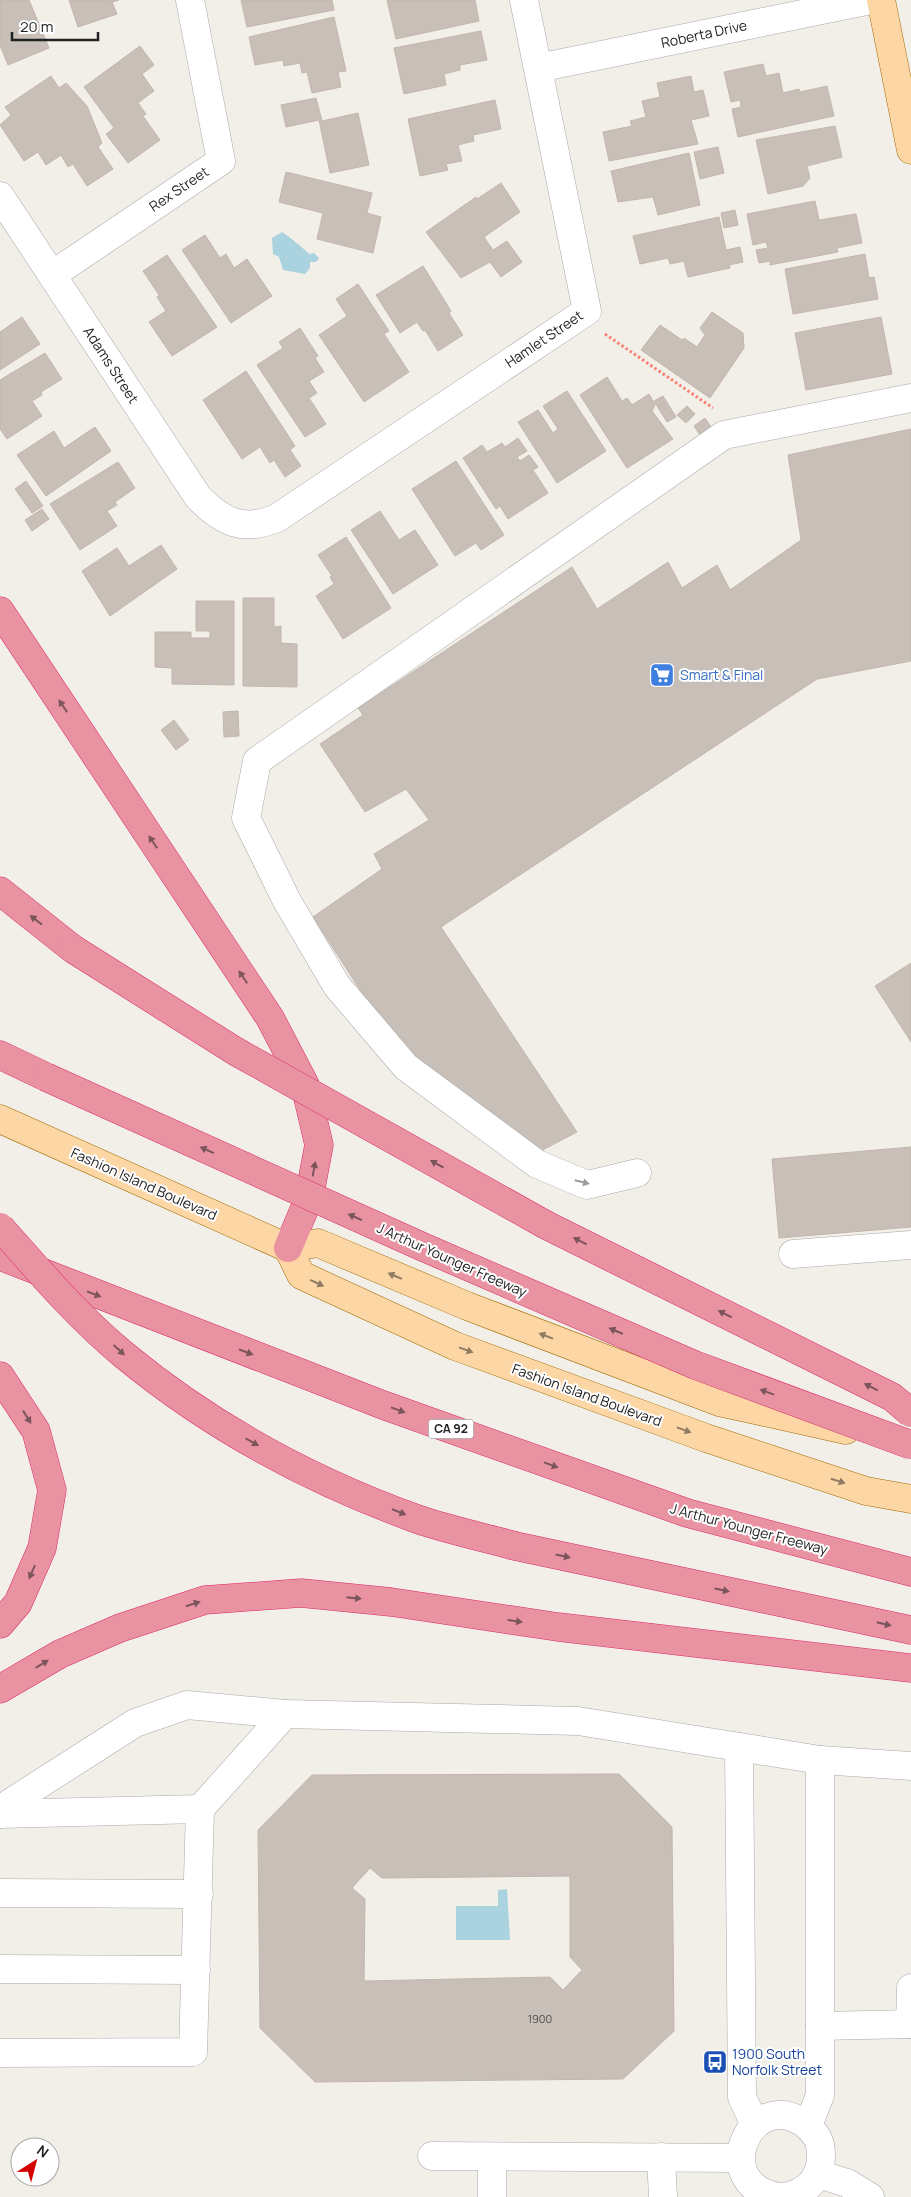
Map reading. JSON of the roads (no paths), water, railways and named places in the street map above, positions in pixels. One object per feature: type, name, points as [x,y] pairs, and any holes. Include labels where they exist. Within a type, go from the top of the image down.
[{"type":"highway","points":[[0,611],[270,1018],[305,1085],[318,1145],[309,1198],[288,1248]]},
{"type":"highway","points":[[0,891],[73,949],[235,1051],[538,1220],[892,1397],[911,1414]]},
{"type":"highway","name":"J Arthur Younger Freeway","points":[[0,1056],[432,1251],[694,1365],[911,1445]]},
{"type":"highway","points":[[0,1227],[49,1282],[124,1354],[212,1419],[312,1476],[418,1519],[515,1546],[911,1630]]},
{"type":"highway","name":"J Arthur Younger Freeway","points":[[0,1256],[383,1405],[687,1513],[911,1572]]},
{"type":"highway","points":[[0,1376],[36,1431],[52,1490],[42,1548],[18,1603],[0,1624]]},
{"type":"highway","points":[[0,1689],[60,1654],[120,1628],[205,1600],[301,1593],[391,1602],[558,1627],[911,1668]]},
{"type":"main road","points":[[881,0],[911,150]]},
{"type":"main road","name":"Fashion Island Boulevard","points":[[0,1119],[288,1248],[301,1276],[455,1346],[706,1438],[866,1491],[911,1499]]},
{"type":"main road","points":[[288,1248],[318,1243],[467,1306],[719,1402],[911,1445]]},
{"type":"street","name":"Rex Street","points":[[52,275],[221,161],[190,0]]},
{"type":"street","name":"Hamlet Street","points":[[232,522],[248,526],[263,524],[277,518],[587,311],[524,0]]},
{"type":"street","name":"Roberta Drive","points":[[538,68],[871,0]]},
{"type":"street","name":"Adams Street","points":[[0,196],[198,497],[214,512],[232,522]]},
{"type":"street","points":[[637,1173],[587,1184],[537,1164],[406,1068],[337,986],[288,901],[246,818],[257,761],[724,435],[911,398]]},
{"type":"street","points":[[793,1254],[911,1245]]},
{"type":"street","points":[[0,1814],[10,1803],[135,1724],[187,1705],[285,1714],[578,1722],[820,1760],[911,1766]]},
{"type":"street","points":[[0,2053],[193,2052],[200,1809],[285,1714]]},
{"type":"street","points":[[739,1747],[742,2097],[755,2125]]},
{"type":"street","points":[[808,2126],[820,2095],[820,1760]]},
{"type":"street","points":[[0,1814],[200,1809]]},
{"type":"street","points":[[0,1893],[199,1894]]},
{"type":"street","points":[[0,1969],[196,1970]]},
{"type":"street","points":[[820,2026],[911,2024],[911,1988]]},
{"type":"street","points":[[762,2194],[745,2175],[740,2158],[741,2146],[747,2134],[755,2125],[767,2118],[782,2116],[796,2118],[808,2126],[819,2140],[822,2158],[806,2189]]},
{"type":"street","points":[[432,2156],[740,2158]]},
{"type":"street","points":[[492,2157],[492,2197]]},
{"type":"street","points":[[661,2157],[663,2197]]},
{"type":"street","points":[[806,2189],[847,2183],[870,2197]]},
{"type":"water","points":[[282,232],[309,254],[314,253],[319,258],[316,262],[310,262],[310,268],[305,274],[283,270],[279,257],[273,254],[272,238]]},
{"type":"water","points":[[507,1889],[510,1940],[456,1940],[456,1906],[498,1906],[498,1890]]},
{"type":"place","name":"Smart & Final","points":[[662,675]]},
{"type":"place","name":"1900 South Norfolk Street","points":[[715,2062]]}]
